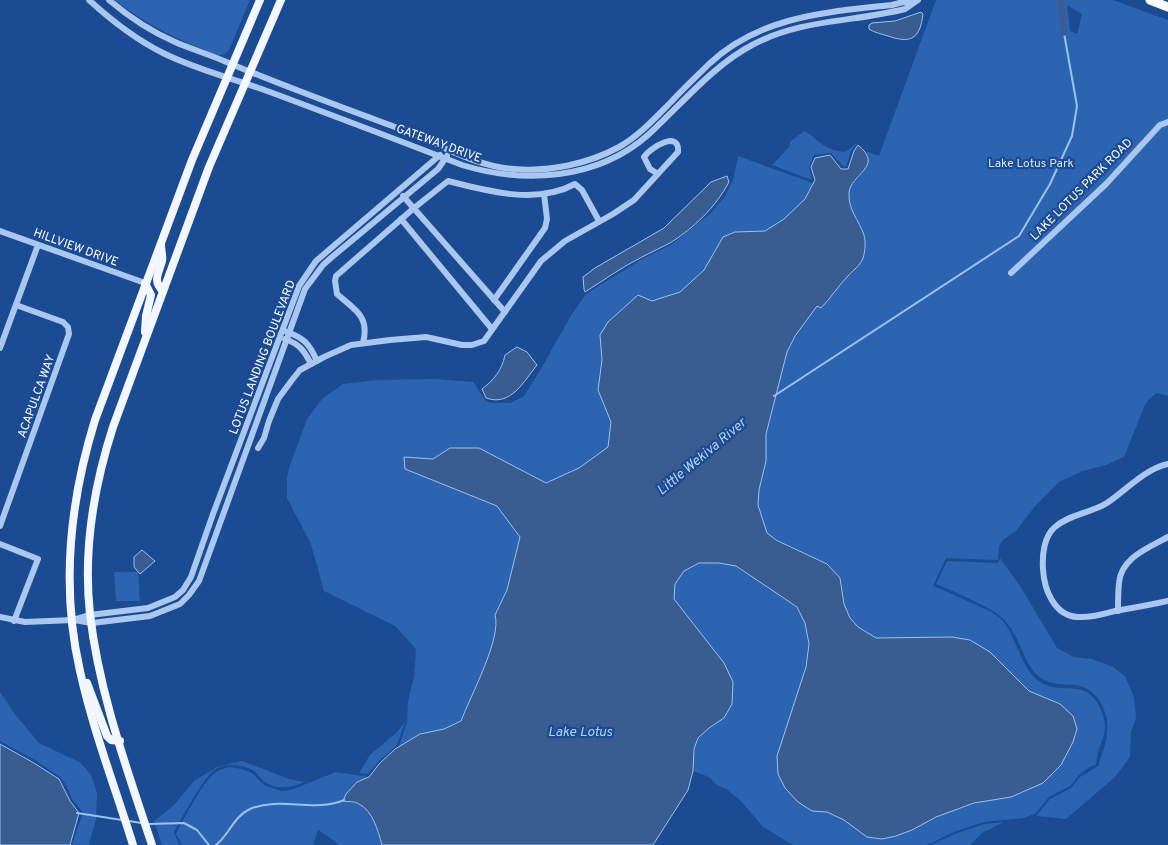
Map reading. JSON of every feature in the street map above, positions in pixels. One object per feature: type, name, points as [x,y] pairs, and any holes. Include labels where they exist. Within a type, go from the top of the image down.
[{"type":"highway","points":[[1150,0],[1168,7]]},
{"type":"main road","points":[[133,845],[98,738],[80,670],[70,595],[74,510],[82,468],[95,420],[192,160],[260,0]]},
{"type":"main road","points":[[151,842],[100,677],[91,619],[91,521],[98,481],[113,427],[145,339],[210,167],[281,0]]},
{"type":"main road","points":[[160,243],[162,260],[156,280],[158,287],[163,291]]},
{"type":"main road","points":[[145,339],[146,316],[151,295],[146,283]]},
{"type":"main road","points":[[80,670],[88,684],[107,736],[111,740],[120,741]]},
{"type":"street","name":"GATEWAY DRIVE","points":[[89,0],[129,33],[153,48],[181,61],[484,172],[538,177],[579,171],[616,156],[637,144],[727,60],[754,44],[781,32],[829,21],[905,9],[911,3],[918,0]]},
{"type":"street","name":"GATEWAY DRIVE","points":[[109,0],[118,8],[162,36],[250,73],[432,142],[448,151],[474,161],[513,169],[540,170],[560,167],[600,156],[620,146],[643,131],[712,62],[730,48],[752,35],[780,23],[809,15],[904,2],[911,3]]},
{"type":"street","points":[[828,12],[829,21]]},
{"type":"street","points":[[353,123],[357,113]]},
{"type":"street","name":"LAKE LOTUS PARK ROAD","points":[[1011,273],[1106,184],[1160,125],[1168,122]]},
{"type":"street","points":[[258,448],[264,438],[278,399],[300,370],[351,345],[363,343],[426,337],[462,345],[472,345],[484,341],[541,262],[565,241],[634,200],[658,174],[678,152],[679,148],[672,141],[653,148],[644,157],[650,169],[658,174]]},
{"type":"street","name":"LOTUS LANDING BOULEVARD","points":[[91,619],[148,608],[175,597],[183,590],[191,577],[299,286],[316,261],[439,156],[448,151]]},
{"type":"street","name":"LOTUS LANDING BOULEVARD","points":[[91,619],[150,616],[180,604],[189,595],[198,581],[305,289],[323,265],[438,169],[446,159],[448,151]]},
{"type":"street","points":[[363,343],[365,332],[364,320],[357,311],[337,294],[336,276],[448,181],[509,194],[559,192],[575,184],[582,190],[599,221]]},
{"type":"street","points":[[399,191],[505,312]]},
{"type":"street","points":[[494,300],[545,228],[547,219],[544,194]]},
{"type":"street","points":[[401,219],[492,329]]},
{"type":"street","name":"HILLVIEW DRIVE","points":[[0,231],[146,283]]},
{"type":"street","points":[[0,348],[38,245]]},
{"type":"street","name":"ACAPULCA WAY","points":[[0,526],[70,334],[68,327],[63,322],[16,305]]},
{"type":"street","points":[[282,329],[289,332],[312,350],[314,363]]},
{"type":"street","points":[[279,336],[287,340],[301,342]]},
{"type":"street","points":[[1168,464],[1152,471],[1100,507],[1064,521],[1054,528],[1048,537],[1044,549],[1044,578],[1052,601],[1059,609],[1077,617],[1168,601]]},
{"type":"street","points":[[1118,611],[1119,583],[1121,573],[1127,563],[1168,537]]},
{"type":"street","points":[[0,544],[38,559],[14,621]]},
{"type":"street","points":[[0,617],[14,621],[38,622],[91,619]]},
{"type":"green space","points":[[115,0],[250,0],[229,50],[223,55],[218,55],[164,32]]},
{"type":"green space","name":"Lake Lotus Park","points":[[936,0],[1113,0],[1168,20],[1168,396],[1157,393],[1148,400],[1124,457],[1106,465],[1083,471],[1059,482],[1036,505],[1016,531],[1003,540],[999,546],[998,560],[946,558],[933,586],[986,610],[1001,619],[1009,630],[1029,671],[1042,683],[1058,688],[1073,688],[1087,692],[1093,697],[1099,706],[1105,724],[1104,737],[1097,756],[1096,765],[1089,767],[1079,775],[1070,786],[1049,797],[1036,813],[1024,818],[984,822],[956,831],[927,845],[793,845],[763,827],[740,800],[726,789],[717,785],[709,777],[693,771],[694,751],[699,738],[708,729],[725,718],[689,619],[674,599],[674,584],[684,571],[699,563],[719,563],[735,566],[797,607],[805,623],[809,644],[785,788],[798,802],[812,811],[827,812],[844,820],[867,837],[882,839],[896,836],[936,817],[975,803],[1011,797],[1043,783],[1061,765],[1073,716],[1060,705],[1029,691],[970,640],[952,637],[876,638],[858,627],[850,618],[844,604],[840,578],[827,564],[772,537],[576,532],[426,477],[497,506],[520,537],[507,590],[495,615],[496,625],[490,652],[461,721],[444,729],[420,734],[399,746],[407,722],[408,701],[414,677],[416,649],[395,626],[324,591],[311,544],[287,498],[287,477],[290,465],[307,419],[322,399],[343,384],[379,380],[435,379],[473,382],[485,400],[490,403],[510,403],[524,396],[572,314],[586,294],[642,259],[671,245],[712,212],[725,196],[733,180],[738,156],[849,196],[850,188],[863,172],[867,163],[866,151],[879,156]],"holes":[[[1067,5],[1082,14],[1077,34],[1070,31]]]},
{"type":"green space","points":[[804,131],[824,146],[838,151],[845,152],[857,143],[851,151],[846,167],[831,153],[814,155],[809,167],[812,180],[772,165],[789,147],[790,142]]},
{"type":"green space","points":[[1000,558],[1022,589],[1057,648],[1074,657],[1092,659],[1113,667],[1125,676],[1134,697],[1136,718],[1131,732],[1130,757],[1115,777],[1066,819],[1036,816],[1050,799],[1071,788],[1080,777],[1098,766],[1107,733],[1106,717],[1100,702],[1096,696],[1083,687],[1054,683],[1040,678],[1030,666],[1016,637],[1003,619],[982,605],[936,584],[947,561],[997,563]]},
{"type":"green space","points":[[114,572],[138,572],[140,601],[116,601]]},
{"type":"green space","points":[[0,692],[14,713],[39,743],[81,763],[91,775],[97,793],[96,819],[89,845],[72,845],[82,811],[72,799],[60,777],[35,760],[0,741]]},
{"type":"green space","points":[[405,722],[397,745],[368,774],[359,773],[370,755],[397,732]]},
{"type":"green space","points":[[242,761],[289,779],[305,782],[290,787],[270,785],[254,771],[241,766],[221,766]]},
{"type":"green space","points":[[221,766],[206,779],[174,832],[179,845],[162,845],[154,821],[174,805],[194,781]]},
{"type":"green space","points":[[229,767],[252,773],[264,785],[281,791],[291,790],[336,772],[369,777],[353,786],[344,801],[359,804],[368,811],[382,845],[338,845],[318,830],[313,845],[182,845],[176,834],[195,800],[213,775],[219,770]]},
{"type":"green space","points":[[1004,822],[982,833],[970,845],[931,845],[957,833],[984,824]]},
{"type":"water","points":[[921,12],[923,14],[920,29],[917,34],[908,39],[896,38],[869,29],[869,25],[872,23],[895,21]]},
{"type":"water","name":"Lake Lotus","points":[[858,145],[868,159],[867,165],[851,186],[849,199],[864,235],[864,256],[862,261],[825,304],[821,308],[817,306],[795,336],[787,352],[766,434],[766,461],[759,490],[758,505],[767,533],[776,540],[827,564],[840,578],[844,604],[850,618],[858,627],[876,638],[952,637],[970,640],[990,652],[1029,691],[1060,704],[1073,716],[1077,729],[1073,742],[1061,765],[1043,783],[1011,797],[974,803],[936,817],[912,830],[882,839],[867,837],[844,820],[827,812],[812,811],[798,802],[785,788],[778,774],[777,756],[806,667],[809,644],[805,623],[797,607],[736,566],[719,563],[699,563],[684,571],[675,584],[674,599],[724,663],[733,682],[732,704],[724,718],[698,738],[694,749],[693,771],[688,790],[653,845],[382,845],[368,811],[357,803],[343,801],[346,794],[357,782],[369,777],[379,764],[395,749],[420,734],[444,729],[461,721],[490,652],[496,625],[495,615],[507,590],[520,537],[497,506],[405,469],[404,457],[433,459],[450,448],[479,448],[546,483],[579,468],[608,447],[611,422],[598,390],[602,360],[600,335],[608,322],[638,295],[652,301],[680,292],[704,270],[723,237],[735,232],[765,231],[784,219],[805,199],[815,180],[811,167],[815,158],[830,155],[841,169],[848,169]]},
{"type":"water","points":[[727,176],[729,182],[718,200],[688,231],[670,243],[627,265],[585,292],[583,277],[664,228],[711,182]]},
{"type":"water","points":[[517,347],[527,352],[537,365],[522,385],[510,396],[495,400],[486,398],[482,389],[497,374],[505,355]]},
{"type":"water","points":[[142,550],[155,561],[140,574],[134,567],[134,557]]},
{"type":"water","points":[[0,744],[59,779],[70,801],[79,813],[70,845],[0,845]]},
{"type":"waterway","name":"Little Wekiva River","points":[[1061,0],[1064,33]]},
{"type":"waterway","name":"Little Wekiva River","points":[[774,396],[1019,236],[1050,184],[1072,136],[1077,106],[1064,33]]},
{"type":"waterway","name":"Little Wekiva River","points":[[216,845],[244,812],[261,805],[321,805],[333,804],[344,800]]},
{"type":"waterway","name":"Little Wekiva River","points":[[77,813],[122,820]]},
{"type":"waterway","name":"Little Wekiva River","points":[[129,821],[141,823]]},
{"type":"waterway","name":"Little Wekiva River","points":[[149,824],[184,823],[197,830],[209,845]]}]
